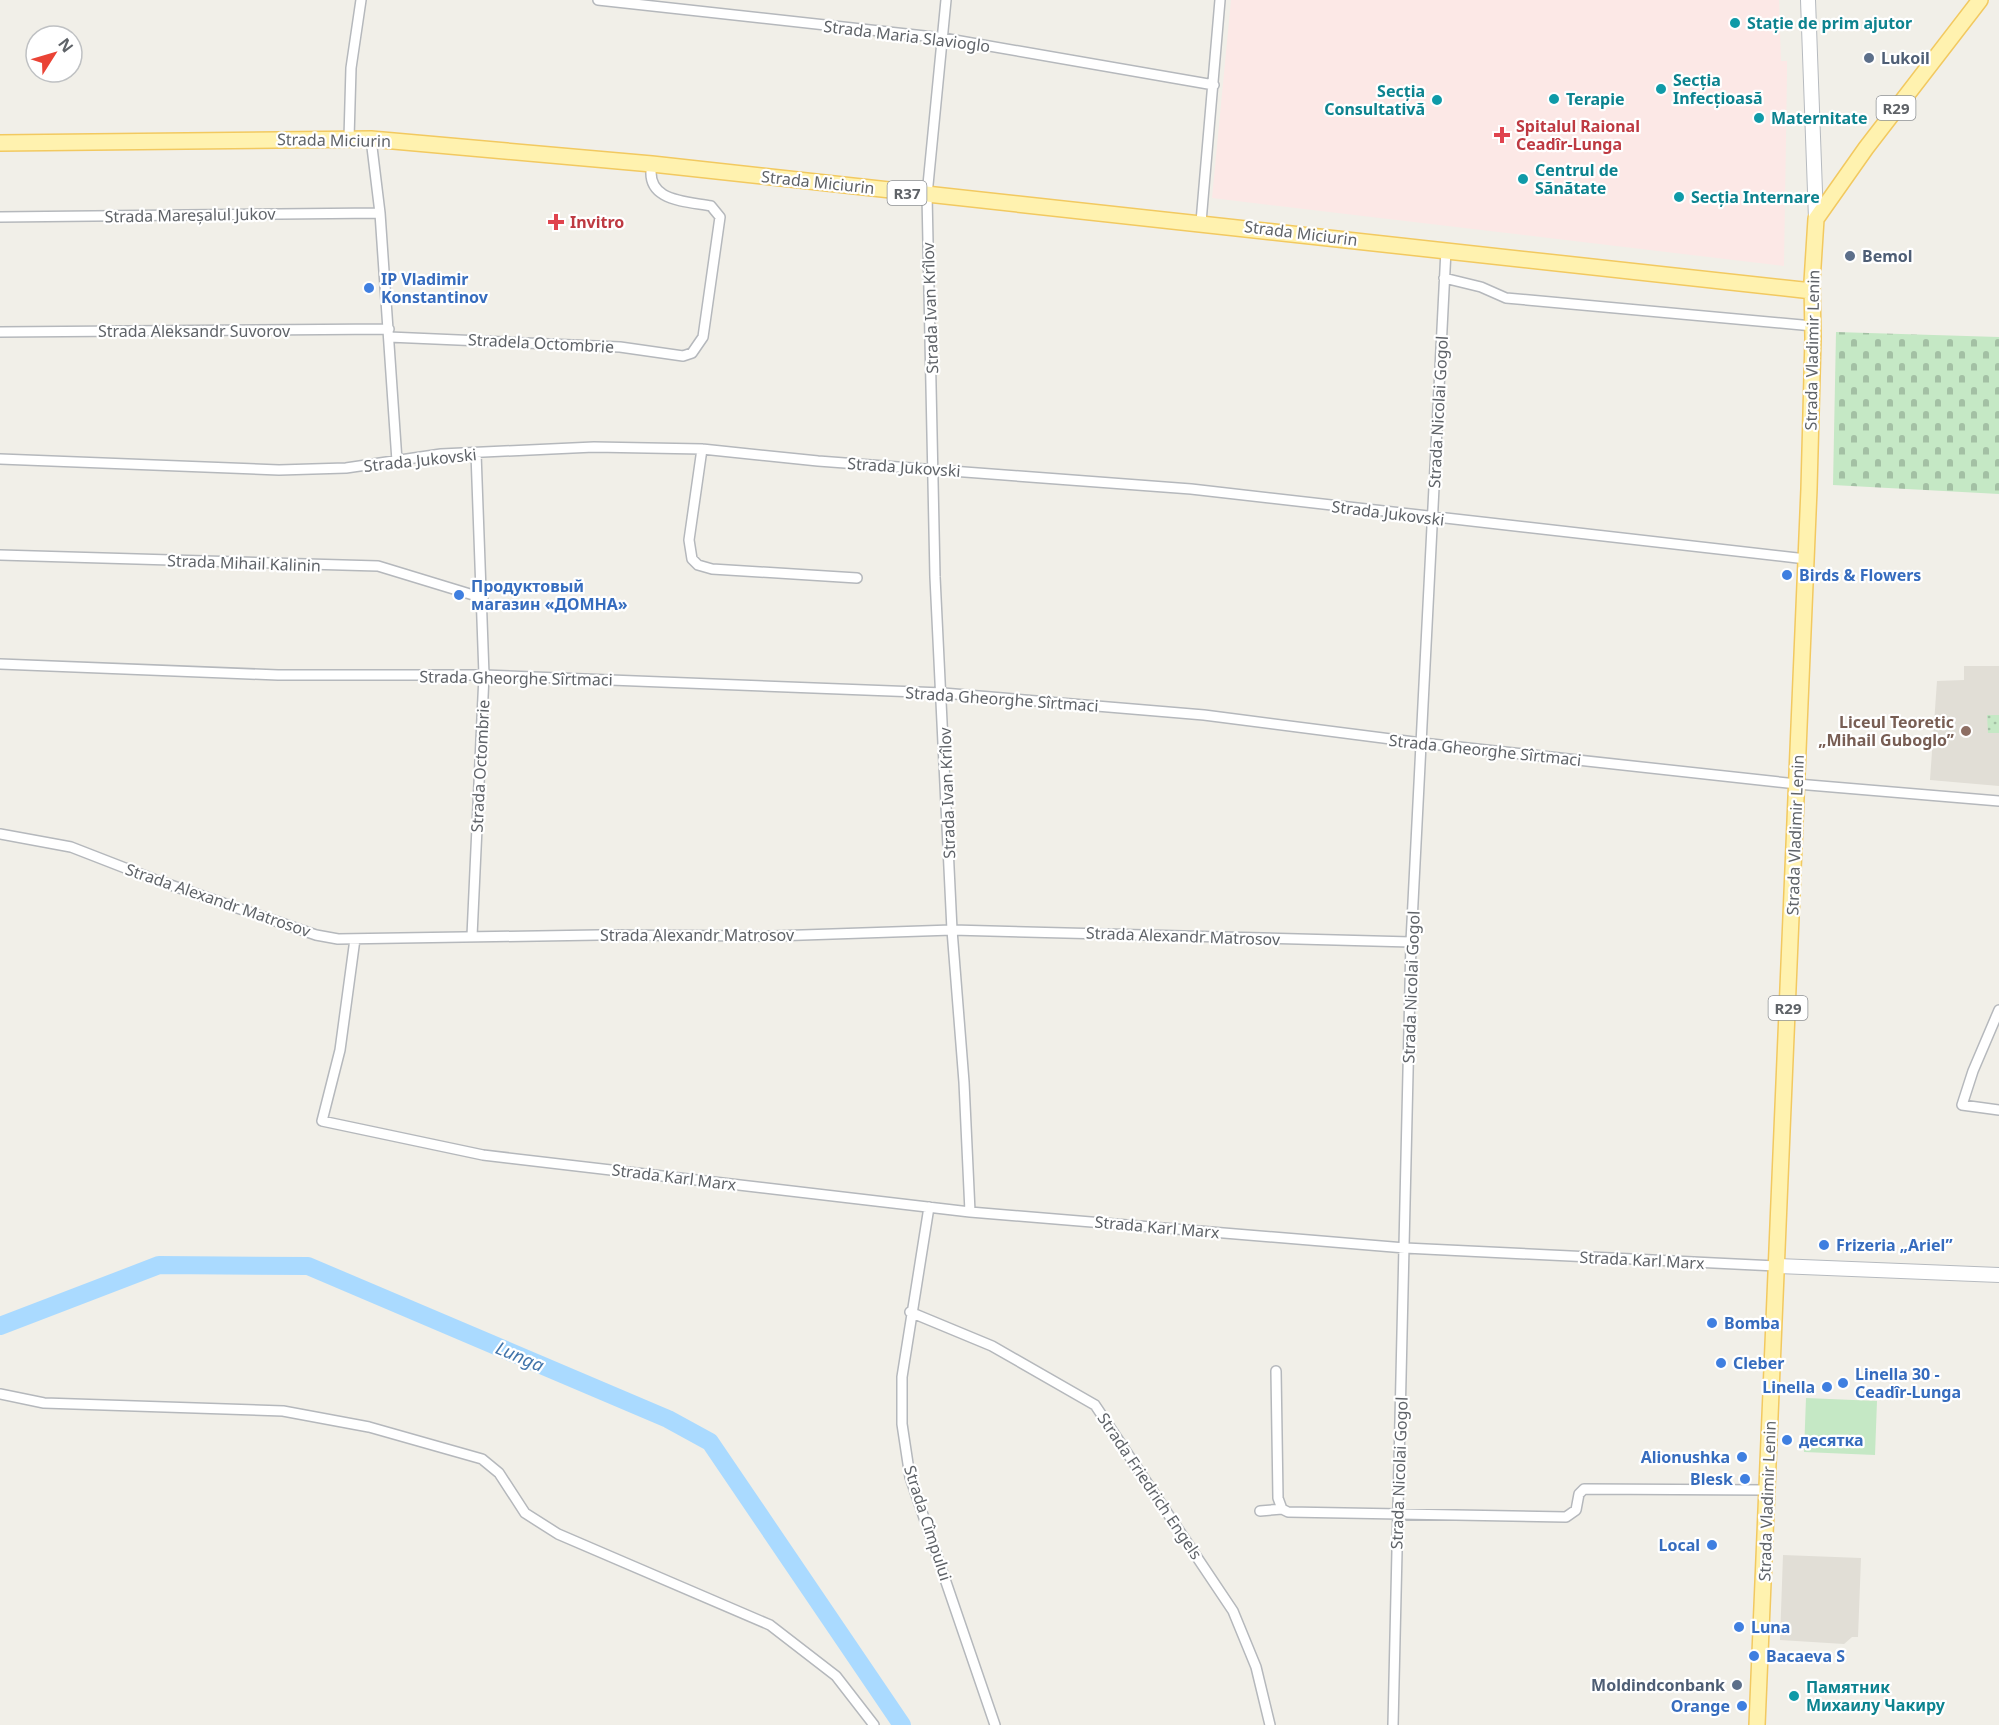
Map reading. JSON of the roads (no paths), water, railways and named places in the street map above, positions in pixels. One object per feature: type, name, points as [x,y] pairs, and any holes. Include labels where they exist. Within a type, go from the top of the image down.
[{"type":"main road","name":"R29","points":[[1816,219],[1866,148],[1980,0]]},
{"type":"main road","name":"Strada Miciurin","points":[[0,143],[371,139],[652,164],[927,195],[1201,222],[1812,291]]},
{"type":"main road","name":"Strada Vladimir Lenin","points":[[1757,1725],[1806,559],[1812,291],[1816,219]]},
{"type":"street","points":[[349,138],[351,68],[361,0]]},
{"type":"street","name":"Strada Maria Slavioglo","points":[[598,0],[943,38],[1214,85]]},
{"type":"street","name":"Strada Ivan Krîlov","points":[[946,0],[927,195],[935,577],[943,693],[952,930],[964,1082],[970,1212]]},
{"type":"street","points":[[1201,222],[1220,0]]},
{"type":"street","points":[[1808,0],[1816,219]]},
{"type":"street","points":[[371,139],[380,213],[397,461]]},
{"type":"street","name":"Stradela Octombrie","points":[[389,333],[620,347],[683,356],[692,353],[703,337],[720,217],[711,206],[673,199],[661,193],[652,185],[650,175],[652,164]]},
{"type":"street","name":"Strada Mareșalul Jukov","points":[[0,217],[380,213]]},
{"type":"street","name":"Strada Nicolai Gogol","points":[[1393,1725],[1411,942],[1446,250]]},
{"type":"street","points":[[1444,278],[1481,287],[1506,298],[1813,326]]},
{"type":"street","name":"Strada Aleksandr Suvorov","points":[[0,332],[389,333]]},
{"type":"street","name":"Strada Jukovski","points":[[0,459],[279,470],[346,468],[441,454],[594,447],[702,449],[818,461],[1191,489],[1806,559]]},
{"type":"street","points":[[702,449],[689,540],[692,560],[698,565],[712,569],[857,578]]},
{"type":"street","name":"Strada Octombrie","points":[[472,936],[484,675],[476,453]]},
{"type":"street","name":"Strada Mihail Kalinin","points":[[0,555],[378,566],[483,598]]},
{"type":"street","name":"Strada Gheorghe Sîrtmaci","points":[[0,664],[278,675],[484,675],[943,693],[1204,715],[1422,743],[1797,784],[1999,801]]},
{"type":"street","name":"Strada Alexandr Matrosov","points":[[0,834],[72,847],[156,880],[316,935],[355,939],[472,936],[773,936],[952,930],[1411,942]]},
{"type":"street","name":"Strada Karl Marx","points":[[355,939],[340,1050],[322,1121],[483,1155],[970,1212],[1405,1248],[1999,1275]]},
{"type":"street","points":[[1999,1010],[1973,1071],[1962,1105],[1999,1110]]},
{"type":"street","name":"Strada Cîmpului","points":[[929,1207],[910,1312],[902,1377],[902,1424],[910,1477],[995,1725]]},
{"type":"street","name":"Strada Friedrich Engels","points":[[910,1312],[992,1346],[1095,1405],[1233,1611],[1257,1667],[1270,1725]]},
{"type":"street","points":[[1276,1371],[1278,1498],[1282,1509]]},
{"type":"street","points":[[0,1394],[44,1402],[283,1411],[369,1427],[482,1459],[499,1473],[525,1513],[558,1534],[770,1625],[836,1676],[874,1725]]},
{"type":"street","points":[[1260,1511],[1282,1509],[1288,1512],[1566,1517],[1576,1510],[1579,1494],[1584,1490],[1766,1490]]},
{"type":"waterway","name":"Lunga","points":[[0,1326],[159,1265],[308,1266],[668,1419],[710,1442],[902,1725]]},
{"type":"place","name":"Stație de prim ajutor","points":[[1735,23]]},
{"type":"place","name":"Lukoil","points":[[1869,58]]},
{"type":"place","name":"Secția Infecțioasă","points":[[1661,89]]},
{"type":"place","name":"Terapie","points":[[1554,99]]},
{"type":"place","name":"Secția Consultativă","points":[[1437,100]]},
{"type":"place","name":"Maternitate","points":[[1759,118]]},
{"type":"place","name":"Spitalul Raional Ceadîr-Lunga","points":[[1502,135]]},
{"type":"place","name":"Centrul de Sănătate","points":[[1523,179]]},
{"type":"place","name":"Secția Internare","points":[[1679,197]]},
{"type":"place","name":"Invitro","points":[[556,222]]},
{"type":"place","name":"Bemol","points":[[1850,256]]},
{"type":"place","name":"IP Vladimir Konstantinov","points":[[369,288]]},
{"type":"place","name":"Birds & Flowers","points":[[1787,575]]},
{"type":"place","name":"Продуктовый магазин «ДОМНА»","points":[[459,595]]},
{"type":"place","name":"Liceul Teoretic „Mihail Guboglo”","points":[[1966,731]]},
{"type":"place","name":"Frizeria „Ariel”","points":[[1824,1245]]},
{"type":"place","name":"Bomba","points":[[1712,1323]]},
{"type":"place","name":"Cleber","points":[[1721,1363]]},
{"type":"place","name":"Linella 30 - Ceadîr-Lunga","points":[[1843,1383]]},
{"type":"place","name":"Linella","points":[[1827,1387]]},
{"type":"place","name":"десятка","points":[[1787,1440]]},
{"type":"place","name":"Alionushka","points":[[1742,1457]]},
{"type":"place","name":"Blesk","points":[[1745,1479]]},
{"type":"place","name":"Local","points":[[1712,1545]]},
{"type":"place","name":"Luna","points":[[1739,1627]]},
{"type":"place","name":"Bacaeva S","points":[[1754,1656]]},
{"type":"place","name":"Moldindconbank","points":[[1737,1685]]},
{"type":"place","name":"Памятник Михаилу Чакиру","points":[[1794,1696]]},
{"type":"place","name":"Orange","points":[[1742,1706]]}]
